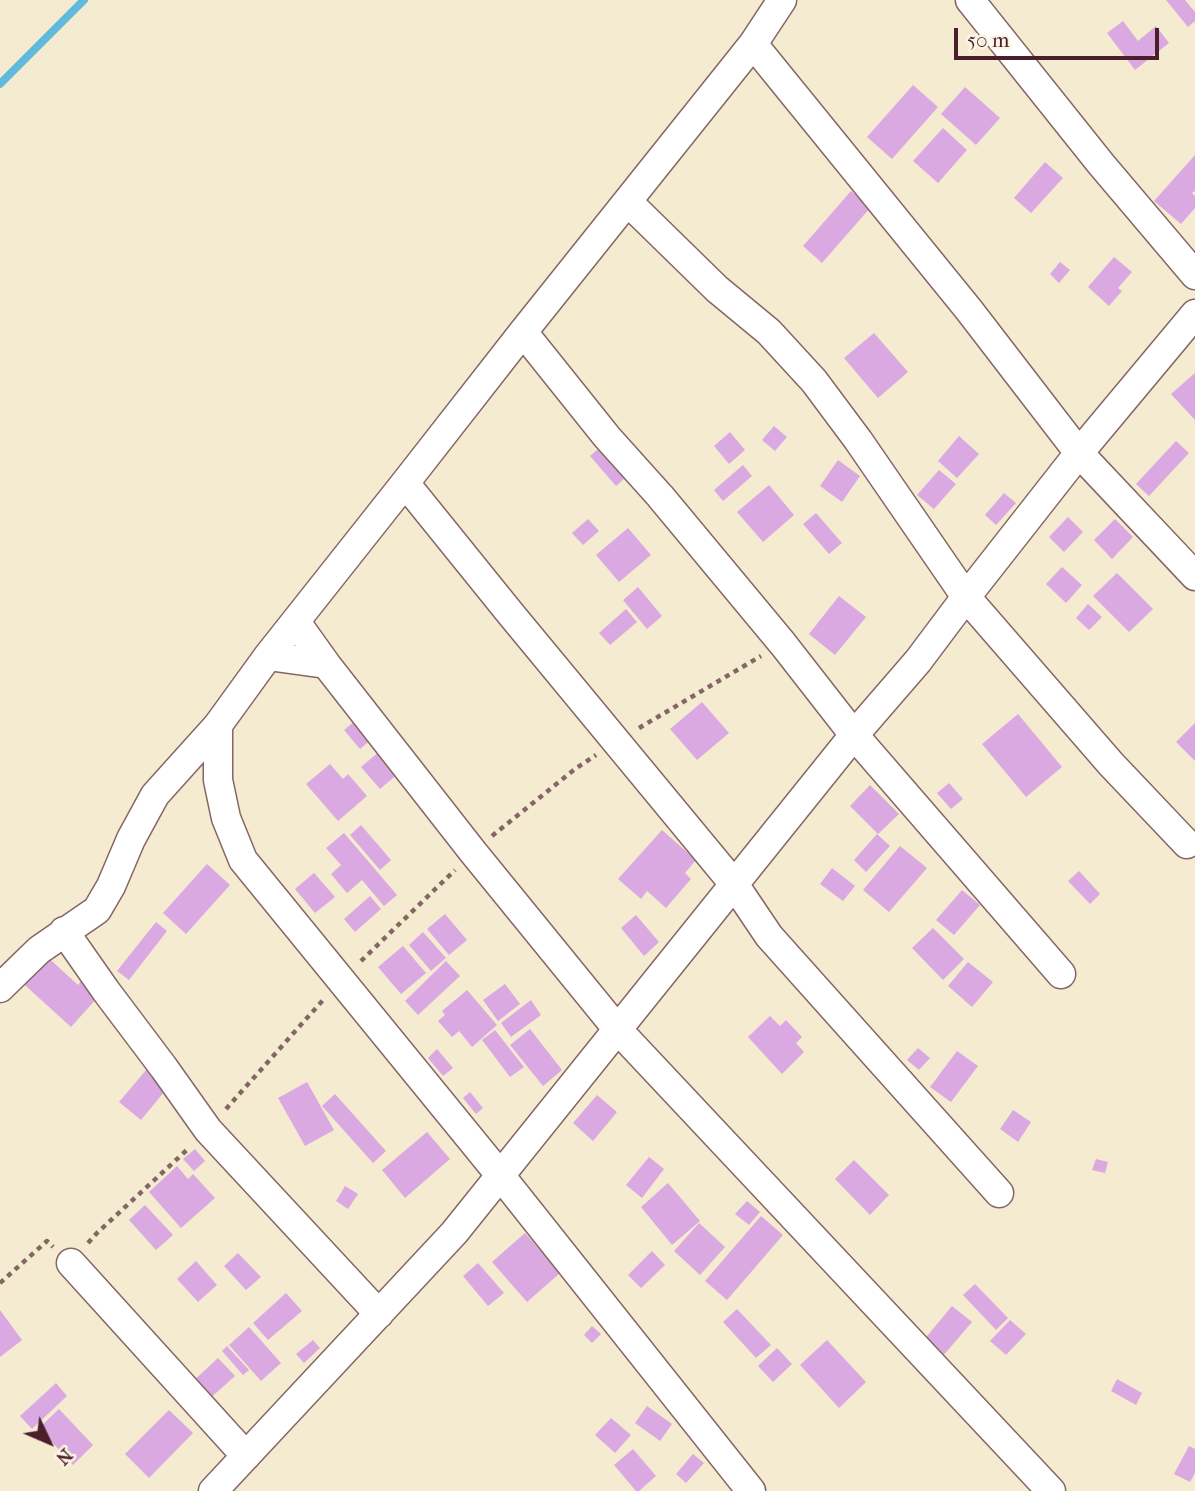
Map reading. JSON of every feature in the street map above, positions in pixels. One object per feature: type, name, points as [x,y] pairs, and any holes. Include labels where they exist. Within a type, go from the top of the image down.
[{"type":"street","points":[[0,988],[39,950],[97,910],[155,795],[218,725],[268,656],[753,44],[782,0]]},
{"type":"street","points":[[970,0],[1101,164],[1195,275]]},
{"type":"street","points":[[753,44],[969,310],[1079,453],[1195,576]]},
{"type":"street","points":[[628,202],[717,289],[769,332],[814,381],[966,597],[1111,764],[1187,844]]},
{"type":"street","points":[[213,1491],[454,1233],[854,736],[918,661],[1079,453],[1195,314]]},
{"type":"street","points":[[523,332],[607,437],[660,496],[783,644],[854,736],[1061,974]]},
{"type":"street","points":[[405,483],[734,884],[769,936],[999,1193]]},
{"type":"street","points":[[296,622],[473,852],[618,1030],[1051,1491]]},
{"type":"street","points":[[268,656],[326,664]]},
{"type":"street","points":[[218,725],[218,780],[226,818],[243,860],[500,1175],[751,1491]]},
{"type":"street","points":[[64,931],[208,1130],[379,1314]]},
{"type":"street","points":[[71,1263],[246,1456]]},
{"type":"path","points":[[0,1283],[47,1241],[71,1263],[97,1233],[208,1130],[341,981],[473,852],[575,769],[783,644]]},
{"type":"building","points":[[1166,0],[1185,0],[1195,12],[1195,21],[1188,27]]},
{"type":"building","points":[[1123,21],[1138,41],[1156,26],[1169,43],[1135,70],[1107,33]]},
{"type":"building","points":[[913,85],[938,107],[892,159],[867,137]]},
{"type":"building","points":[[965,87],[1000,118],[976,145],[941,114]]},
{"type":"building","points":[[943,128],[967,150],[938,183],[913,161]]},
{"type":"building","points":[[1195,155],[1195,191],[1192,193],[1195,196],[1195,208],[1181,224],[1154,201]]},
{"type":"building","points":[[1045,162],[1063,178],[1031,213],[1014,198]]},
{"type":"building","points":[[851,191],[870,208],[822,263],[803,246]]},
{"type":"building","points":[[1114,257],[1132,272],[1118,288],[1122,291],[1109,306],[1088,287]]},
{"type":"building","points":[[1060,262],[1070,270],[1059,283],[1050,274]]},
{"type":"building","points":[[874,333],[908,372],[878,398],[844,358]]},
{"type":"building","points":[[1195,373],[1195,420],[1171,394]]},
{"type":"building","points":[[774,426],[787,437],[775,451],[762,440]]},
{"type":"building","points":[[730,432],[745,450],[729,464],[714,446]]},
{"type":"building","points":[[959,436],[979,454],[957,478],[938,461]]},
{"type":"building","points":[[607,441],[633,471],[616,486],[590,456]]},
{"type":"building","points":[[1176,441],[1189,453],[1149,496],[1136,484]]},
{"type":"building","points":[[838,460],[860,476],[842,502],[820,486]]},
{"type":"building","points":[[743,465],[752,476],[723,501],[714,490]]},
{"type":"building","points":[[939,470],[956,484],[934,509],[917,495]]},
{"type":"building","points":[[769,485],[794,515],[763,542],[737,512]]},
{"type":"building","points":[[1004,493],[1016,503],[996,525],[985,515]]},
{"type":"building","points":[[816,513],[842,543],[829,554],[803,524]]},
{"type":"building","points":[[1068,517],[1083,532],[1064,552],[1049,537]]},
{"type":"building","points":[[588,519],[599,531],[583,545],[572,533]]},
{"type":"building","points":[[1115,519],[1133,537],[1112,559],[1094,540]]},
{"type":"building","points":[[628,528],[651,555],[619,582],[596,555]]},
{"type":"building","points":[[1062,567],[1082,585],[1066,603],[1046,584]]},
{"type":"building","points":[[1117,573],[1153,609],[1129,632],[1093,596]]},
{"type":"building","points":[[638,587],[662,616],[647,629],[623,600]]},
{"type":"building","points":[[839,596],[866,617],[835,655],[809,634]]},
{"type":"building","points":[[1088,604],[1102,617],[1089,630],[1076,618]]},
{"type":"building","points":[[626,609],[637,622],[610,645],[599,633]]},
{"type":"building","points":[[702,702],[729,733],[697,760],[670,729]]},
{"type":"building","points":[[1018,714],[1062,767],[1026,797],[982,744]]},
{"type":"building","points":[[356,720],[372,739],[360,749],[344,730]]},
{"type":"building","points":[[1195,723],[1195,761],[1176,742]]},
{"type":"building","points":[[381,750],[400,772],[380,789],[361,767]]},
{"type":"building","points":[[330,764],[343,779],[348,774],[367,796],[338,821],[306,784]]},
{"type":"building","points":[[949,783],[963,799],[951,809],[937,793]]},
{"type":"building","points":[[870,785],[899,814],[878,834],[850,806]]},
{"type":"building","points":[[361,825],[391,860],[380,870],[350,835]]},
{"type":"building","points":[[662,830],[696,860],[685,873],[691,879],[666,908],[647,891],[641,899],[618,879]]},
{"type":"building","points":[[344,833],[397,895],[384,906],[362,880],[347,893],[331,874],[341,865],[326,848]]},
{"type":"building","points":[[877,834],[890,846],[866,872],[854,860]]},
{"type":"building","points":[[900,846],[927,868],[889,912],[863,890]]},
{"type":"building","points":[[207,864],[230,885],[186,934],[163,913]]},
{"type":"building","points":[[832,868],[855,886],[843,901],[820,884]]},
{"type":"building","points":[[1079,871],[1100,894],[1090,904],[1068,881]]},
{"type":"building","points":[[314,873],[335,897],[315,913],[295,889]]},
{"type":"building","points":[[962,890],[980,905],[954,935],[936,920]]},
{"type":"building","points":[[370,896],[381,909],[355,932],[344,919]]},
{"type":"building","points":[[445,914],[467,940],[449,955],[427,929]]},
{"type":"building","points":[[636,915],[659,942],[644,956],[621,928]]},
{"type":"building","points":[[156,922],[167,931],[129,980],[117,971]]},
{"type":"building","points":[[933,928],[964,959],[943,980],[912,948]]},
{"type":"building","points":[[423,932],[446,958],[431,971],[409,945]]},
{"type":"building","points":[[403,946],[426,973],[401,994],[378,967]]},
{"type":"building","points":[[41,951],[78,985],[81,981],[98,997],[71,1027],[17,978]]},
{"type":"building","points":[[446,961],[460,976],[418,1015],[405,1001]]},
{"type":"building","points":[[968,962],[993,982],[972,1007],[948,986]]},
{"type":"building","points":[[505,984],[520,1004],[498,1021],[483,1000]]},
{"type":"building","points":[[467,990],[497,1025],[472,1047],[459,1031],[452,1037],[438,1021],[445,1015],[442,1011]]},
{"type":"building","points":[[531,1000],[541,1015],[511,1037],[501,1023]]},
{"type":"building","points":[[770,1016],[780,1026],[786,1020],[802,1037],[796,1043],[804,1052],[782,1074],[748,1037]]},
{"type":"building","points":[[530,1029],[562,1070],[543,1086],[510,1045]]},
{"type":"building","points":[[495,1030],[524,1067],[510,1077],[482,1040]]},
{"type":"building","points":[[918,1048],[930,1058],[919,1070],[907,1060]]},
{"type":"building","points":[[437,1049],[453,1068],[443,1076],[428,1058]]},
{"type":"building","points":[[957,1051],[978,1066],[951,1102],[930,1087]]},
{"type":"building","points":[[147,1069],[169,1086],[141,1120],[119,1102]]},
{"type":"building","points":[[307,1082],[334,1130],[305,1146],[278,1098]]},
{"type":"building","points":[[470,1092],[483,1108],[476,1114],[463,1098]]},
{"type":"building","points":[[335,1094],[386,1151],[373,1163],[322,1106]]},
{"type":"building","points":[[597,1095],[617,1112],[593,1141],[573,1123]]},
{"type":"building","points":[[1013,1110],[1031,1122],[1018,1142],[1000,1129]]},
{"type":"building","points":[[427,1132],[450,1159],[405,1198],[382,1170]]},
{"type":"building","points":[[195,1149],[205,1161],[194,1171],[183,1159]]},
{"type":"building","points":[[649,1157],[664,1169],[642,1198],[626,1185]]},
{"type":"building","points":[[1096,1159],[1108,1162],[1105,1173],[1092,1170]]},
{"type":"building","points":[[854,1160],[889,1195],[870,1215],[835,1179]]},
{"type":"building","points":[[177,1166],[188,1179],[193,1174],[215,1198],[181,1228],[149,1192]]},
{"type":"building","points":[[668,1183],[700,1221],[672,1245],[641,1207]]},
{"type":"building","points":[[345,1186],[358,1194],[348,1209],[336,1201]]},
{"type":"building","points":[[747,1201],[760,1212],[749,1225],[735,1214]]},
{"type":"building","points":[[145,1205],[173,1235],[156,1250],[129,1220]]},
{"type":"building","points":[[761,1216],[783,1235],[727,1300],[705,1281]]},
{"type":"building","points":[[699,1223],[725,1247],[700,1275],[674,1251]]},
{"type":"building","points":[[525,1233],[560,1273],[527,1302],[492,1262]]},
{"type":"building","points":[[652,1251],[665,1265],[641,1288],[628,1275]]},
{"type":"building","points":[[238,1253],[261,1277],[246,1290],[224,1266]]},
{"type":"building","points":[[196,1261],[217,1285],[198,1302],[177,1279]]},
{"type":"building","points":[[478,1263],[504,1293],[488,1306],[463,1276]]},
{"type":"building","points":[[975,1284],[1008,1318],[996,1330],[963,1295]]},
{"type":"building","points":[[286,1293],[302,1311],[268,1340],[253,1323]]},
{"type":"building","points":[[952,1306],[972,1322],[942,1357],[923,1341]]},
{"type":"building","points":[[737,1309],[771,1345],[756,1358],[723,1322]]},
{"type":"building","points":[[0,1310],[22,1340],[0,1357]]},
{"type":"building","points":[[1010,1320],[1026,1334],[1006,1355],[990,1341]]},
{"type":"building","points":[[592,1326],[601,1334],[592,1343],[584,1335]]},
{"type":"building","points":[[249,1327],[281,1363],[261,1381],[229,1345]]},
{"type":"building","points":[[313,1340],[320,1348],[304,1363],[296,1354]]},
{"type":"building","points":[[827,1340],[866,1382],[839,1408],[800,1365]]},
{"type":"building","points":[[227,1346],[249,1370],[243,1375],[222,1351]]},
{"type":"building","points":[[777,1348],[792,1364],[773,1382],[758,1366]]},
{"type":"building","points":[[218,1358],[235,1376],[207,1401],[191,1383]]},
{"type":"building","points":[[1117,1379],[1142,1393],[1136,1405],[1111,1391]]},
{"type":"building","points":[[56,1383],[67,1396],[32,1429],[20,1416]]},
{"type":"building","points":[[647,1406],[672,1424],[660,1441],[635,1423]]},
{"type":"building","points":[[59,1409],[93,1445],[73,1465],[39,1428]]},
{"type":"building","points":[[169,1410],[193,1433],[149,1478],[125,1454]]},
{"type":"building","points":[[611,1418],[631,1435],[615,1453],[595,1435]]},
{"type":"building","points":[[1189,1446],[1195,1449],[1195,1473],[1190,1482],[1174,1474]]},
{"type":"building","points":[[633,1449],[656,1476],[639,1491],[636,1491],[614,1465]]},
{"type":"building","points":[[693,1454],[704,1463],[686,1483],[676,1474]]},
{"type":"waterway","points":[[0,84],[84,0]]}]
